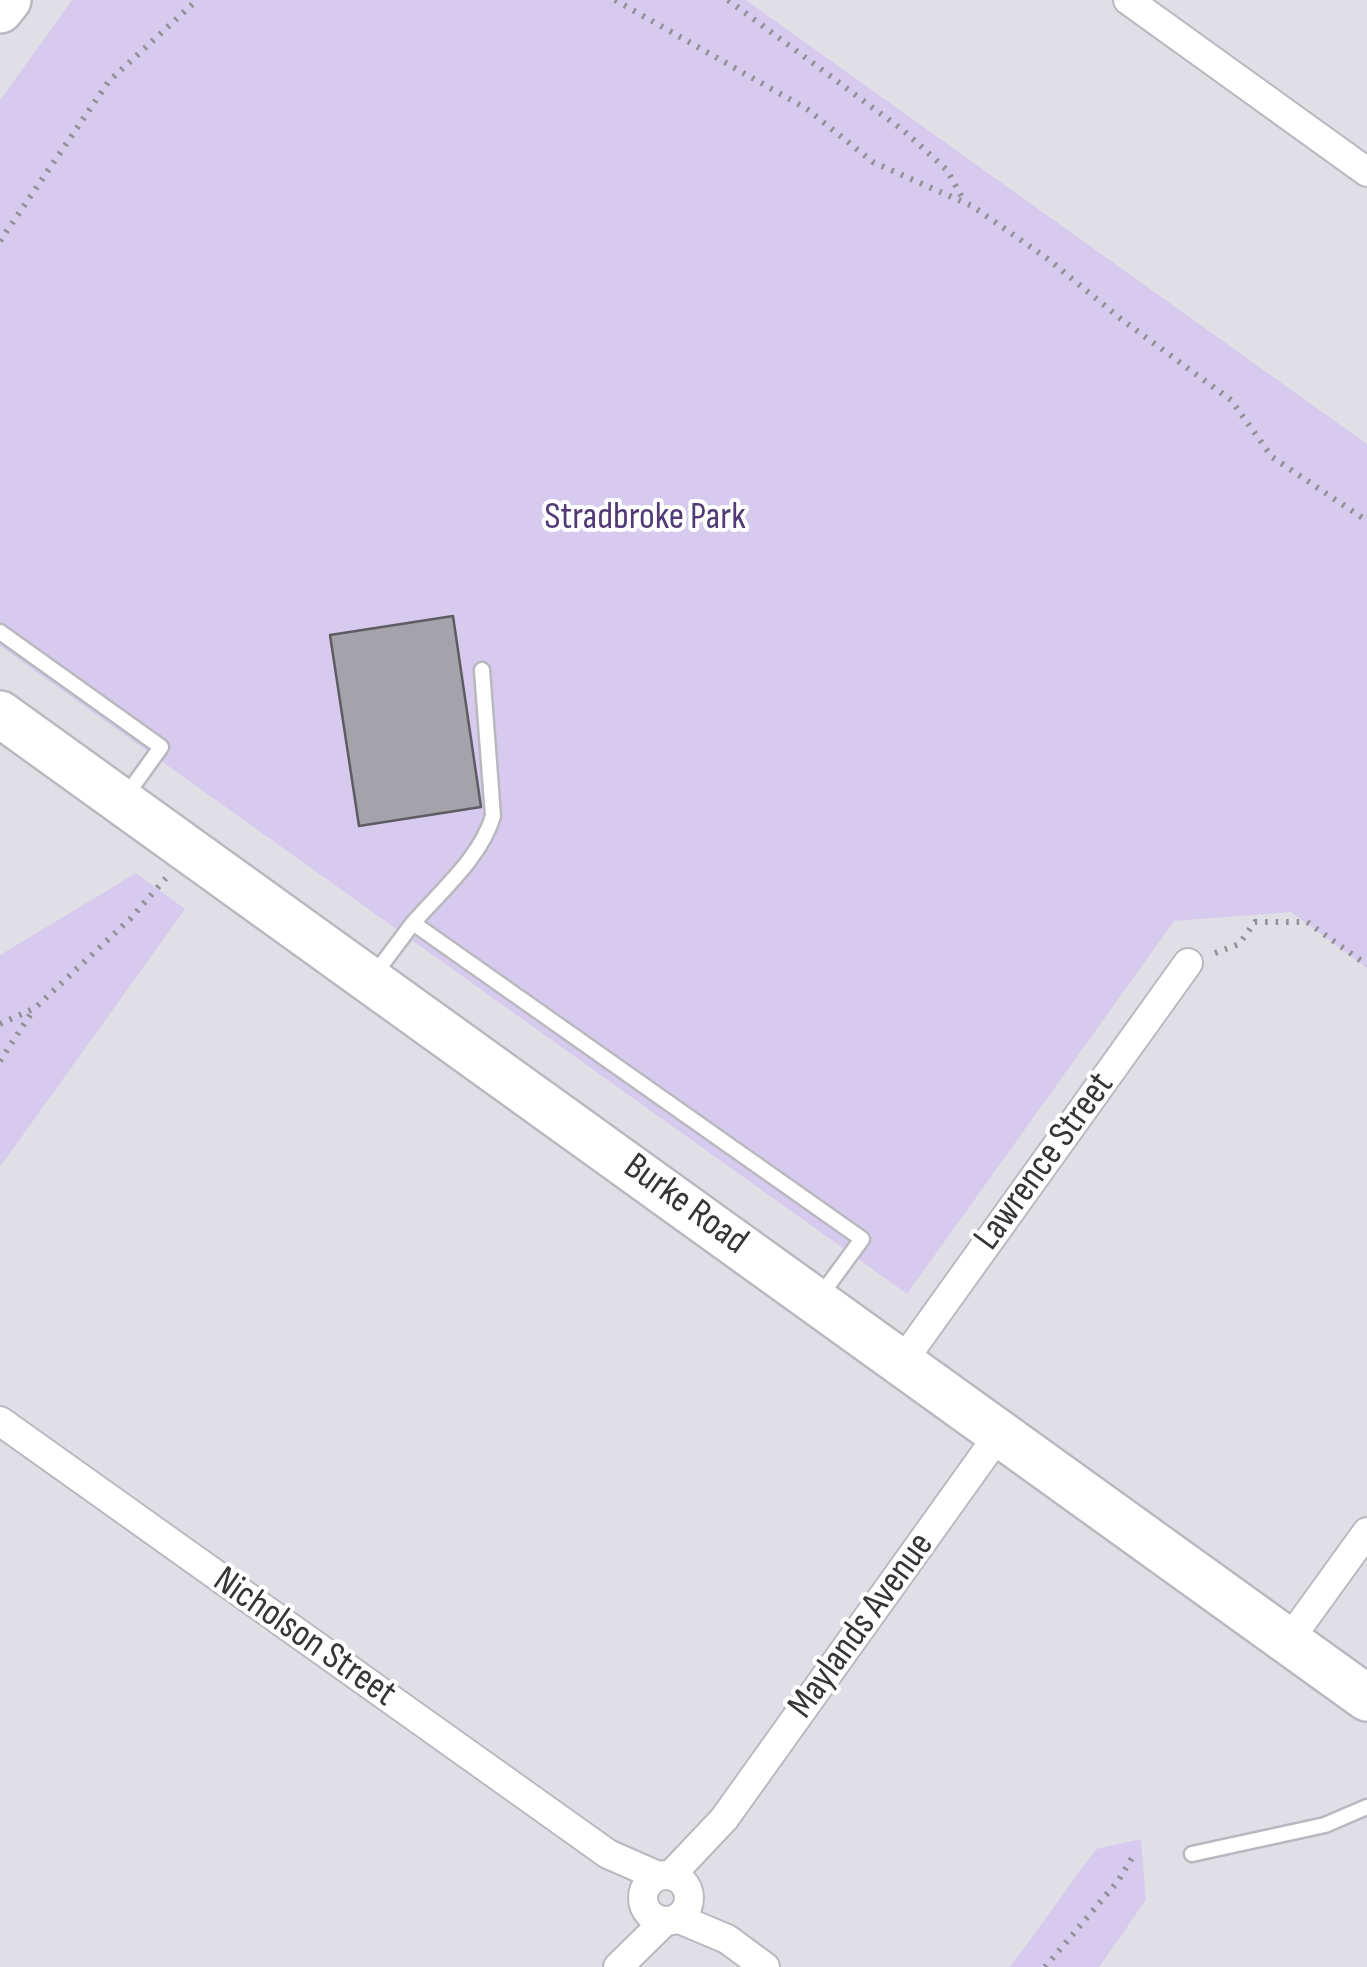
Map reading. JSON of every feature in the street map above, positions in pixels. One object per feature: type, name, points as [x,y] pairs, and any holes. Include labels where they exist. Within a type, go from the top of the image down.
[{"type":"main road","points":[[0,10],[8,0]]},
{"type":"main road","name":"Burke Road","points":[[0,714],[1367,1698]]},
{"type":"street","points":[[1128,0],[1367,172]]},
{"type":"street","name":"Lawrence Street","points":[[902,1362],[1188,963]]},
{"type":"street","name":"Nicholson Street","points":[[0,1422],[765,1967]]},
{"type":"street","name":"Maylands Avenue","points":[[618,1967],[1000,1433]]},
{"type":"street","points":[[1289,1640],[1367,1532]]},
{"type":"lane","points":[[0,632],[161,747],[122,802]]},
{"type":"lane","points":[[370,980],[476,851],[494,816],[482,670]]},
{"type":"lane","points":[[413,923],[862,1240],[817,1300]]},
{"type":"lane","points":[[1192,1854],[1325,1825],[1367,1807]]},
{"type":"path","points":[[0,241],[109,81],[197,0]]},
{"type":"path","points":[[615,0],[806,109],[873,162],[965,202],[1048,260],[1231,400],[1272,457],[1367,522]]},
{"type":"path","points":[[728,0],[904,131],[947,170],[965,202]]},
{"type":"path","points":[[0,1061],[35,1008],[157,890],[186,848]]},
{"type":"path","points":[[1188,963],[1239,944],[1256,922],[1307,922],[1367,965]]},
{"type":"path","points":[[0,1024],[35,1008]]},
{"type":"path","points":[[1045,1967],[1118,1882],[1135,1853]]},
{"type":"green space","name":"Stradbroke Park","points":[[72,0],[746,0],[1367,444],[1367,968],[1291,912],[1174,921],[907,1294],[0,646],[0,100]]},
{"type":"green space","points":[[136,873],[185,909],[0,1167],[0,955]]},
{"type":"green space","points":[[1141,1839],[1146,1900],[1099,1967],[1010,1967],[1096,1849]]},
{"type":"building","points":[[453,616],[481,807],[359,826],[330,635]]}]
